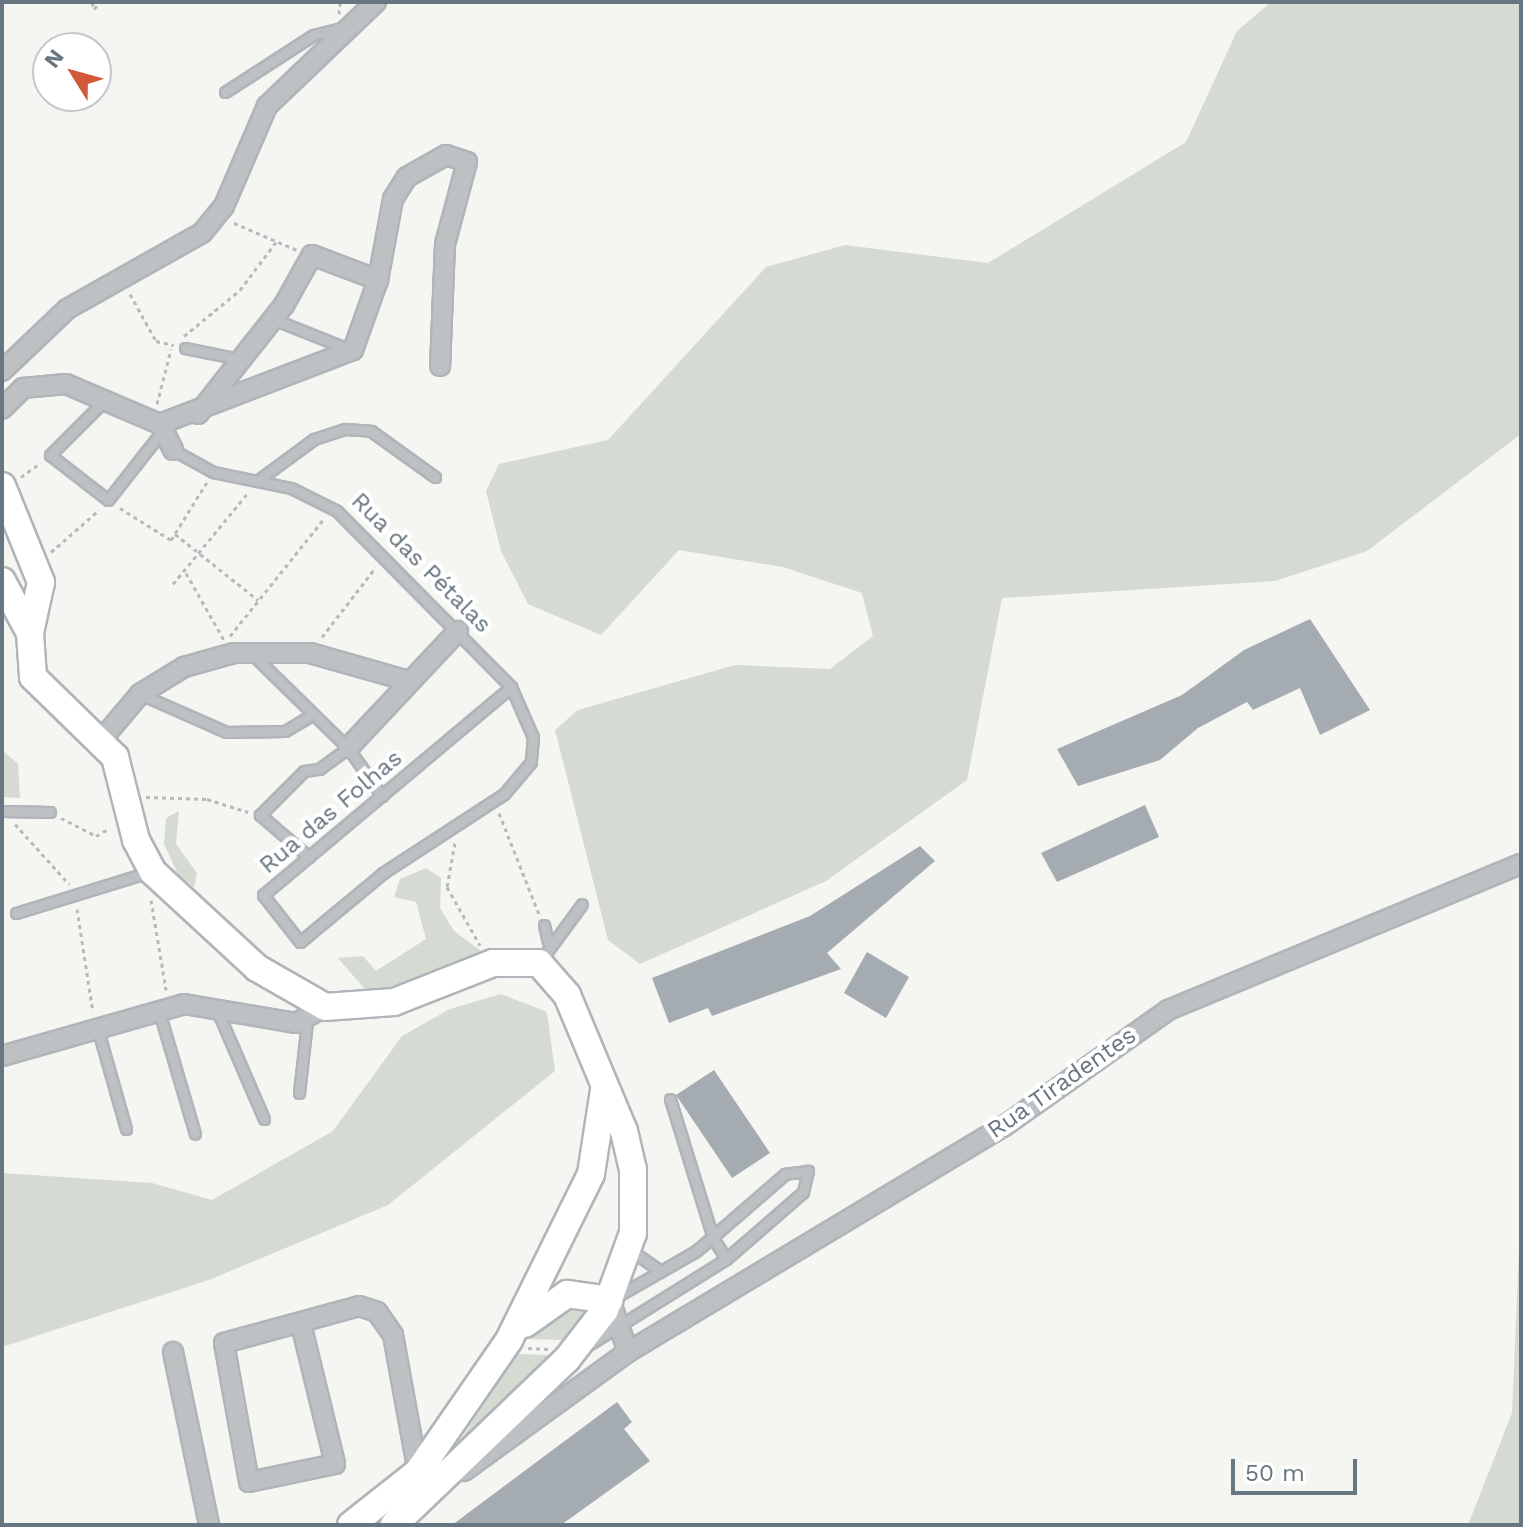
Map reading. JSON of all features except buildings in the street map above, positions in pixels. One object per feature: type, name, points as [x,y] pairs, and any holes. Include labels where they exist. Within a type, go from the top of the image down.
[{"type":"street","points":[[2,371],[45,326],[121,278],[202,233],[221,212],[267,106],[376,2]]},
{"type":"street","points":[[2,409],[38,383],[108,398],[158,424],[198,414],[353,350],[378,280],[401,184],[446,155],[467,162],[445,244],[440,366]]},
{"type":"street","points":[[198,414],[273,319],[312,255],[378,280]]},
{"type":"street","name":"Rua das Pétalas","points":[[158,424],[173,450]]},
{"type":"street","points":[[3,488],[32,551],[19,596],[30,633],[37,685],[102,739],[126,796],[151,883],[316,1014]]},
{"type":"street","points":[[348,748],[458,631]]},
{"type":"street","points":[[102,739],[140,694],[184,667],[236,649],[310,653],[408,681]]},
{"type":"street","name":"Rua Tiradentes","points":[[395,1525],[443,1486],[628,1352],[1003,1127],[1192,997],[1521,864]]},
{"type":"street","points":[[2,1056],[158,1008],[215,1005],[316,1014],[394,1002],[493,963],[544,953],[567,995],[633,1170],[631,1248]]},
{"type":"street","points":[[514,1344],[591,1174],[604,1087]]},
{"type":"street","name":"Rua Tiradentes","points":[[443,1486],[610,1300],[631,1248]]},
{"type":"street","points":[[352,1525],[395,1525],[393,1514],[418,1472],[514,1344],[567,1294],[610,1300],[628,1352]]},
{"type":"street","points":[[301,1324],[335,1464],[254,1485],[223,1345],[359,1306],[377,1312],[393,1335],[413,1423],[418,1472]]},
{"type":"street","points":[[173,1352],[209,1525]]},
{"type":"street","points":[[413,1423],[445,1438]]},
{"type":"street","points":[[352,1525],[418,1472]]},
{"type":"lane","points":[[225,92],[313,35],[353,27]]},
{"type":"lane","points":[[273,319],[353,350]]},
{"type":"lane","points":[[185,348],[239,359]]},
{"type":"lane","points":[[108,398],[50,455],[108,500],[158,424]]},
{"type":"lane","points":[[257,481],[314,439],[345,429],[371,431],[435,477]]},
{"type":"lane","name":"Rua das Pétalas","points":[[173,450],[213,472],[257,481],[332,508],[385,555],[511,687],[533,749],[520,779],[459,828]]},
{"type":"lane","points":[[236,649],[348,748],[382,796]]},
{"type":"lane","name":"Rua das Folhas","points":[[459,828],[383,873],[301,942],[263,897],[511,687]]},
{"type":"lane","points":[[140,694],[226,732],[285,731],[310,716]]},
{"type":"lane","points":[[309,857],[260,815],[304,771],[319,769],[348,748]]},
{"type":"lane","points":[[2,811],[50,812]]},
{"type":"lane","points":[[16,913],[151,883]]},
{"type":"lane","points":[[544,953],[582,904]]},
{"type":"lane","points":[[544,925],[544,953]]},
{"type":"lane","points":[[215,1005],[264,1119]]},
{"type":"lane","points":[[158,1008],[195,1134]]},
{"type":"lane","points":[[299,1093],[316,1014]]},
{"type":"lane","points":[[97,1027],[126,1129]]},
{"type":"lane","points":[[670,1099],[713,1238],[726,1259]]},
{"type":"lane","name":"Rua Tiradentes","points":[[565,1352],[620,1329],[726,1259],[803,1192],[808,1171],[785,1174],[713,1238]]},
{"type":"lane","points":[[610,1300],[713,1238]]},
{"type":"lane","points":[[631,1248],[640,1262],[661,1271]]},
{"type":"path","points":[[92,2],[94,9],[100,2]]},
{"type":"path","points":[[221,212],[276,242],[312,255]]},
{"type":"path","points":[[158,424],[173,344],[240,290],[276,242]]},
{"type":"path","points":[[121,278],[156,341],[173,344]]},
{"type":"path","points":[[3,488],[50,455]]},
{"type":"path","points":[[55,552],[108,500],[171,540],[213,472]]},
{"type":"path","points":[[173,584],[186,573],[257,481]]},
{"type":"path","points":[[236,649],[258,600],[332,508]]},
{"type":"path","points":[[175,534],[258,600]]},
{"type":"path","points":[[310,653],[385,555]]},
{"type":"path","points":[[186,573],[236,649]]},
{"type":"path","points":[[126,796],[207,799],[260,815]]},
{"type":"path","points":[[494,802],[544,925]]},
{"type":"path","points":[[50,812],[96,836]]},
{"type":"path","points":[[459,828],[447,887],[493,963]]},
{"type":"path","points":[[151,883],[167,987],[158,1008]]},
{"type":"path","points":[[514,1344],[565,1352]]},
{"type":"shaded area","points":[[1271,2],[1521,2],[1521,434],[1367,551],[1275,581],[1002,598],[967,780],[826,881],[640,964],[608,940],[555,730],[578,710],[735,665],[830,669],[873,636],[862,593],[783,567],[679,550],[601,635],[528,604],[501,551],[486,491],[499,464],[608,440],[766,267],[845,245],[988,263],[1186,142],[1237,31]]},
{"type":"shaded area","points":[[2,750],[18,764],[20,798],[2,797]]},
{"type":"shaded area","points":[[179,811],[176,844],[197,873],[194,887],[178,874],[164,844],[166,818]]},
{"type":"shaded area","points":[[426,868],[441,878],[440,908],[454,931],[481,951],[416,983],[369,994],[338,958],[363,956],[376,971],[426,939],[416,902],[394,897],[400,879]]},
{"type":"shaded area","points":[[501,994],[547,1012],[555,1071],[388,1205],[209,1280],[2,1347],[2,1173],[152,1183],[212,1200],[333,1131],[402,1036],[450,1009]]},
{"type":"shaded area","points":[[1521,1205],[1521,1525],[1468,1525],[1512,1413]]},
{"type":"shaded area","points":[[581,1302],[587,1312],[563,1340],[524,1339],[545,1318]]},
{"type":"shaded area","points":[[516,1354],[552,1355],[442,1469]]}]
